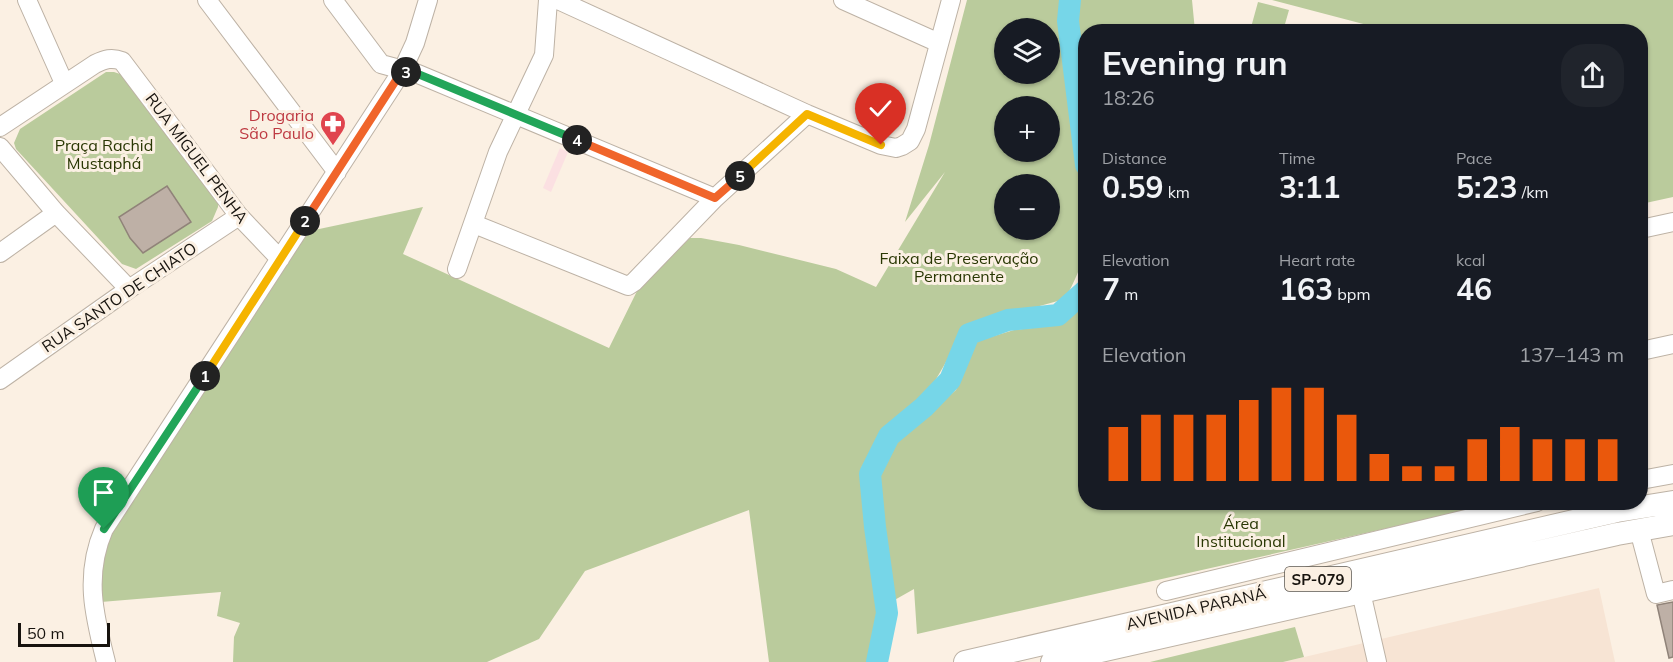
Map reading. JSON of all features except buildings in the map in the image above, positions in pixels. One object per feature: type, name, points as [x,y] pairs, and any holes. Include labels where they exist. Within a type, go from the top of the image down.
[{"type":"main road","name":"AVENIDA PARANÁ","points":[[1648,506],[1673,502]]},
{"type":"main road","name":"AVENIDA PARANÁ","points":[[965,662],[1628,510]]},
{"type":"main road","name":"AVENIDA PARANÁ","points":[[1052,662],[1673,524]]},
{"type":"street","points":[[0,127],[64,83],[27,0]]},
{"type":"street","points":[[207,0],[337,172]]},
{"type":"street","points":[[333,0],[381,64],[418,74],[715,198]]},
{"type":"street","points":[[106,662],[96,621],[91,577],[97,546],[104,529],[402,71],[415,43],[428,0]]},
{"type":"street","points":[[457,269],[498,152],[544,55],[548,0]]},
{"type":"street","points":[[558,0],[807,114],[881,145],[896,148],[910,141],[916,129],[951,0]]},
{"type":"street","points":[[843,0],[939,43]]},
{"type":"street","name":"RUA MIGUEL PENHA","points":[[64,83],[105,59],[116,58],[122,61],[239,216],[280,259]]},
{"type":"street","points":[[474,224],[628,286],[715,198],[807,114]]},
{"type":"street","points":[[0,147],[56,213],[129,289]]},
{"type":"street","points":[[0,254],[56,213]]},
{"type":"street","name":"RUA SANTO DE CHIATO","points":[[0,380],[129,289],[239,216]]},
{"type":"street","points":[[1648,227],[1673,222]]},
{"type":"street","points":[[1648,349],[1673,344]]},
{"type":"street","points":[[1648,479],[1673,474]]},
{"type":"street","points":[[1166,591],[1504,510]]},
{"type":"street","points":[[1639,530],[1656,594],[1673,590]]},
{"type":"street","points":[[1361,592],[1377,662]]},
{"type":"shaded area","points":[[560,148],[568,152],[551,192],[543,188]]},
{"type":"shaded area","points":[[1599,588],[1615,662],[1283,662]]},
{"type":"green space","name":"Faixa de Preservação Permanente","points":[[967,0],[1060,0],[1060,18],[994,18],[994,84],[1060,84],[1060,20],[1078,163],[1078,271],[1065,299],[967,326],[932,386],[883,434],[861,468],[864,509],[878,612],[871,662],[769,662],[749,510],[585,571],[539,639],[487,662],[233,662],[234,637],[240,623],[217,616],[221,592],[101,602],[103,568],[111,533],[305,232],[423,207],[403,254],[609,348],[639,287],[690,238],[739,245],[836,269],[876,287],[945,172],[905,222],[929,145]]},
{"type":"green space","points":[[1079,0],[1192,0],[1194,24],[1079,24]]},
{"type":"green space","points":[[1272,0],[1673,0],[1673,197],[1648,202],[1648,24],[1363,24]]},
{"type":"green space","points":[[1258,2],[1289,10],[1285,24],[1252,24]]},
{"type":"green space","name":"Praça Rachid Mustaphá","points":[[106,72],[123,75],[218,200],[218,207],[212,221],[136,269],[122,264],[16,149],[14,143],[20,129]]},
{"type":"green space","name":"Área Institucional","points":[[1078,310],[1078,510],[1464,511],[917,634],[914,589],[891,602],[881,522],[879,473],[896,441],[956,390],[974,342],[1014,330],[1060,325]]},
{"type":"green space","points":[[1295,627],[1304,657],[1283,662],[1150,662]]},
{"type":"waterway","points":[[1070,0],[1068,21],[1078,101]]},
{"type":"waterway","points":[[877,662],[887,613],[870,474],[889,436],[924,407],[950,380],[969,334],[1008,320],[1058,315],[1078,297]]},
{"type":"place","name":"Drogaria São Paulo","points":[[333,147]]},
{"type":"route","points":[[104,529],[402,71],[418,74],[527,118],[715,198],[807,114],[881,145]]}]
